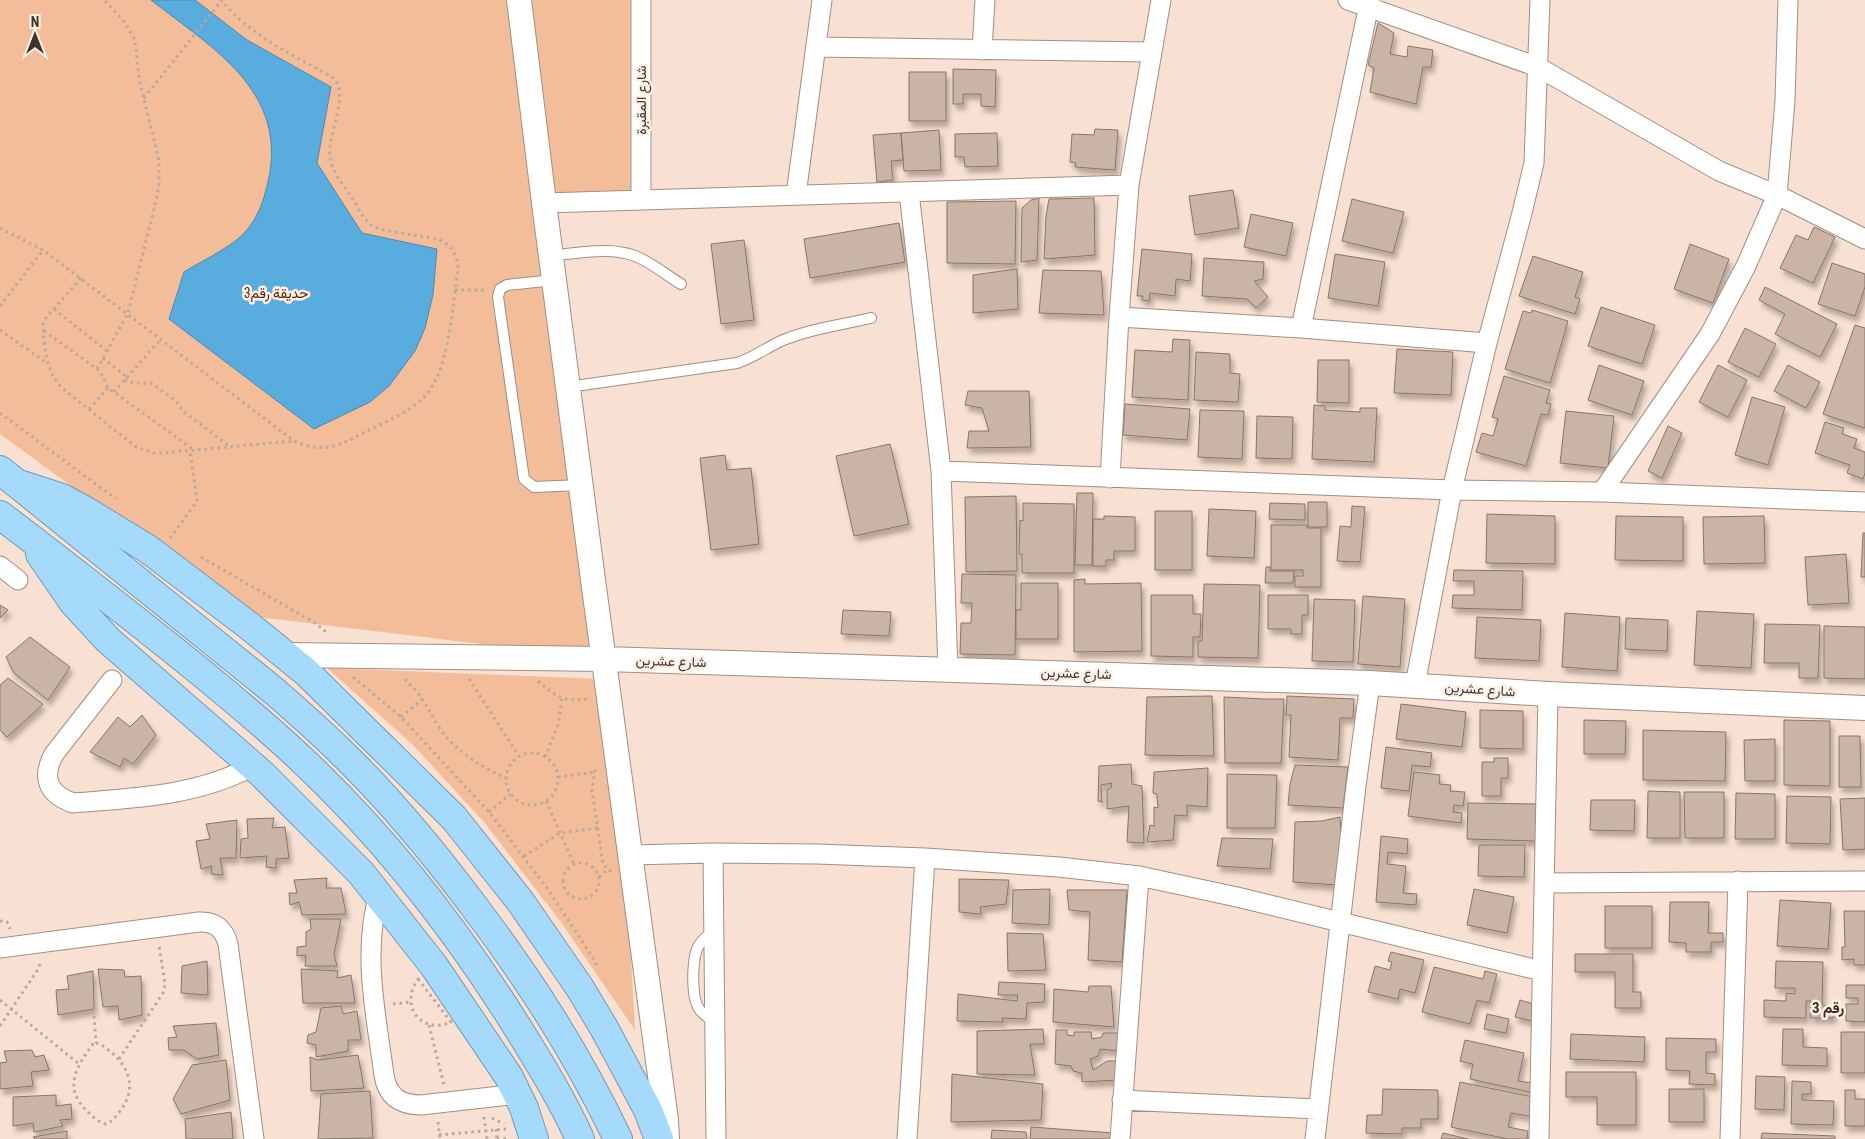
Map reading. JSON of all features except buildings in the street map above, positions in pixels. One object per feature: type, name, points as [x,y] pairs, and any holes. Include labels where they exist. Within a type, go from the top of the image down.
[{"type":"highway","points":[[8,476],[62,498],[148,549],[306,672],[454,818],[510,887],[551,944],[604,1028],[648,1110],[659,1139]]},
{"type":"highway","points":[[8,476],[274,691],[318,730],[400,814],[437,858],[528,980],[578,1059],[618,1139]]},
{"type":"highway","points":[[0,515],[244,707],[301,758],[355,813],[406,871],[453,931],[498,996],[540,1064],[580,1139]]},
{"type":"highway","points":[[30,538],[58,582],[90,622],[126,658],[253,766],[362,873],[434,966],[518,1094],[520,1138]]},
{"type":"street","points":[[519,0],[554,280],[665,1110],[667,1139]]},
{"type":"street","name":"شارع المقبرة","points":[[641,0],[642,200]]},
{"type":"street","points":[[796,195],[822,0]]},
{"type":"street","points":[[982,50],[985,0]]},
{"type":"street","points":[[1110,478],[1129,185],[1160,0]]},
{"type":"street","points":[[1348,0],[1369,3],[1538,67],[1719,171],[1777,195],[1865,239]]},
{"type":"street","points":[[1415,685],[1452,490],[1487,343],[1534,163],[1540,0]]},
{"type":"street","points":[[1602,492],[1710,334],[1746,266],[1777,195],[1785,101],[1788,0]]},
{"type":"street","points":[[1301,328],[1369,3]]},
{"type":"street","points":[[816,47],[1151,52]]},
{"type":"street","points":[[544,203],[1129,185]]},
{"type":"street","points":[[910,192],[941,471],[948,669]]},
{"type":"street","points":[[1119,317],[1301,328],[1487,343]]},
{"type":"street","points":[[941,471],[1452,490],[1602,492],[1865,502]]},
{"type":"street","points":[[0,566],[18,580]]},
{"type":"street","name":"شارع عشرين","points":[[286,655],[342,665],[604,659],[1370,682],[1548,694],[1865,708]]},
{"type":"street","points":[[112,680],[54,754],[48,766],[47,778],[52,790],[61,799],[73,803],[189,790],[220,781],[253,766]]},
{"type":"street","points":[[1315,1139],[1317,1109],[1370,682]]},
{"type":"street","points":[[1539,1139],[1548,694]]},
{"type":"street","points":[[630,855],[713,853],[817,854],[925,858],[1059,867],[1139,876],[1237,897],[1542,971]]},
{"type":"street","points":[[713,853],[716,1139]]},
{"type":"street","points":[[907,1139],[925,858]]},
{"type":"street","points":[[1120,1139],[1139,876]]},
{"type":"street","points":[[1730,1139],[1738,881]]},
{"type":"street","points":[[1544,883],[1865,881]]},
{"type":"street","points":[[379,894],[373,914],[370,954],[374,1006],[385,1083],[394,1097],[410,1105],[448,1111],[518,1094]]},
{"type":"street","points":[[0,948],[206,922],[219,927],[226,938],[254,1139]]},
{"type":"street","points":[[1122,1100],[1317,1109]]},
{"type":"lane","points":[[551,255],[606,252],[626,253],[644,261],[681,284]]},
{"type":"lane","points":[[554,280],[507,285],[500,289],[498,297],[524,478],[534,487],[581,485]]},
{"type":"lane","points":[[568,386],[736,363],[756,356],[781,341],[871,318]]},
{"type":"path","points":[[97,369],[128,313],[159,184],[159,161],[139,78],[134,38],[123,20],[104,0]]},
{"type":"path","points":[[0,228],[44,250],[294,441],[305,446],[319,448],[338,445],[411,407],[424,398],[434,384],[445,355],[458,263],[454,251],[437,239],[373,226],[364,218],[333,168],[329,152],[341,90],[336,80],[254,32],[233,14],[221,0],[144,98]]},
{"type":"path","points":[[0,306],[44,250]]},
{"type":"path","points":[[81,278],[46,318],[43,330],[48,364],[54,380],[89,409],[144,450],[153,453],[294,441]]},
{"type":"path","points":[[455,290],[500,289]]},
{"type":"path","points":[[54,309],[107,351]]},
{"type":"path","points":[[0,330],[48,364]]},
{"type":"path","points":[[43,330],[97,369],[102,374],[108,388],[195,450]]},
{"type":"path","points":[[114,392],[161,339]]},
{"type":"path","points":[[103,358],[135,384],[150,383],[176,401],[183,412],[230,447]]},
{"type":"path","points":[[89,409],[108,388]]},
{"type":"path","points":[[0,413],[123,504]]},
{"type":"path","points":[[169,539],[194,507],[197,500],[190,450]]},
{"type":"path","points":[[162,533],[178,544]]},
{"type":"path","points":[[195,554],[323,629],[342,665],[352,676],[401,717],[489,812],[547,888],[599,970]]},
{"type":"path","points":[[465,673],[519,756]]},
{"type":"path","points":[[532,675],[562,699],[589,699],[588,693]]},
{"type":"path","points":[[404,678],[422,699],[434,720],[450,741],[486,770],[506,778]]},
{"type":"path","points":[[401,717],[422,699]]},
{"type":"path","points":[[545,757],[558,725],[562,699]]},
{"type":"path","points":[[536,754],[545,757],[556,769],[558,777],[555,790],[546,801],[531,805],[523,804],[510,794],[506,778],[507,770],[519,756],[536,754]]},
{"type":"path","points":[[595,767],[592,786],[603,864],[607,870],[614,874]]},
{"type":"path","points":[[558,777],[595,772]]},
{"type":"path","points":[[489,812],[510,794]]},
{"type":"path","points":[[546,801],[574,864]]},
{"type":"path","points":[[524,856],[560,833],[598,828]]},
{"type":"path","points":[[584,862],[596,870],[599,884],[597,891],[592,896],[578,899],[566,891],[563,885],[563,878],[566,871],[574,864],[584,862]]},
{"type":"path","points":[[119,1059],[164,993],[165,984],[156,928]]},
{"type":"path","points":[[0,1026],[39,968],[37,943]]},
{"type":"path","points":[[429,1025],[437,1026],[452,1022],[418,979],[413,986],[410,1002],[417,1016],[429,1025],[448,1111],[438,1121]]},
{"type":"path","points":[[0,1000],[79,1064]]},
{"type":"path","points":[[94,1016],[96,1043]]},
{"type":"path","points":[[96,1043],[103,1046],[119,1059],[128,1073],[130,1090],[124,1106],[113,1120],[106,1124],[99,1121],[77,1099],[73,1085],[79,1064],[93,1044],[96,1043]]},
{"type":"path","points":[[477,1117],[484,1116],[498,1120],[520,1138]]},
{"type":"path","points":[[484,1116],[488,1139]]},
{"type":"path","points":[[439,1135],[508,1128]]},
{"type":"path","points":[[496,1129],[497,1139],[520,1138]]},
{"type":"green space","name":"حديقة رقم3","points":[[0,0],[641,0],[641,200],[544,203],[604,659],[249,616],[0,434]]},
{"type":"green space","points":[[327,668],[603,679],[619,861],[623,874],[629,924],[635,1030],[560,921],[484,822],[413,745]]},
{"type":"water","points":[[151,0],[195,0],[247,40],[331,87],[317,163],[362,233],[437,249],[433,295],[425,328],[415,351],[389,386],[370,402],[314,429],[169,319],[184,272],[239,238],[250,226],[261,205],[266,190],[272,150],[267,122],[256,97],[240,75],[198,36]]},
{"type":"district","name":"رقم 3","points":[[1828,1008]]}]
